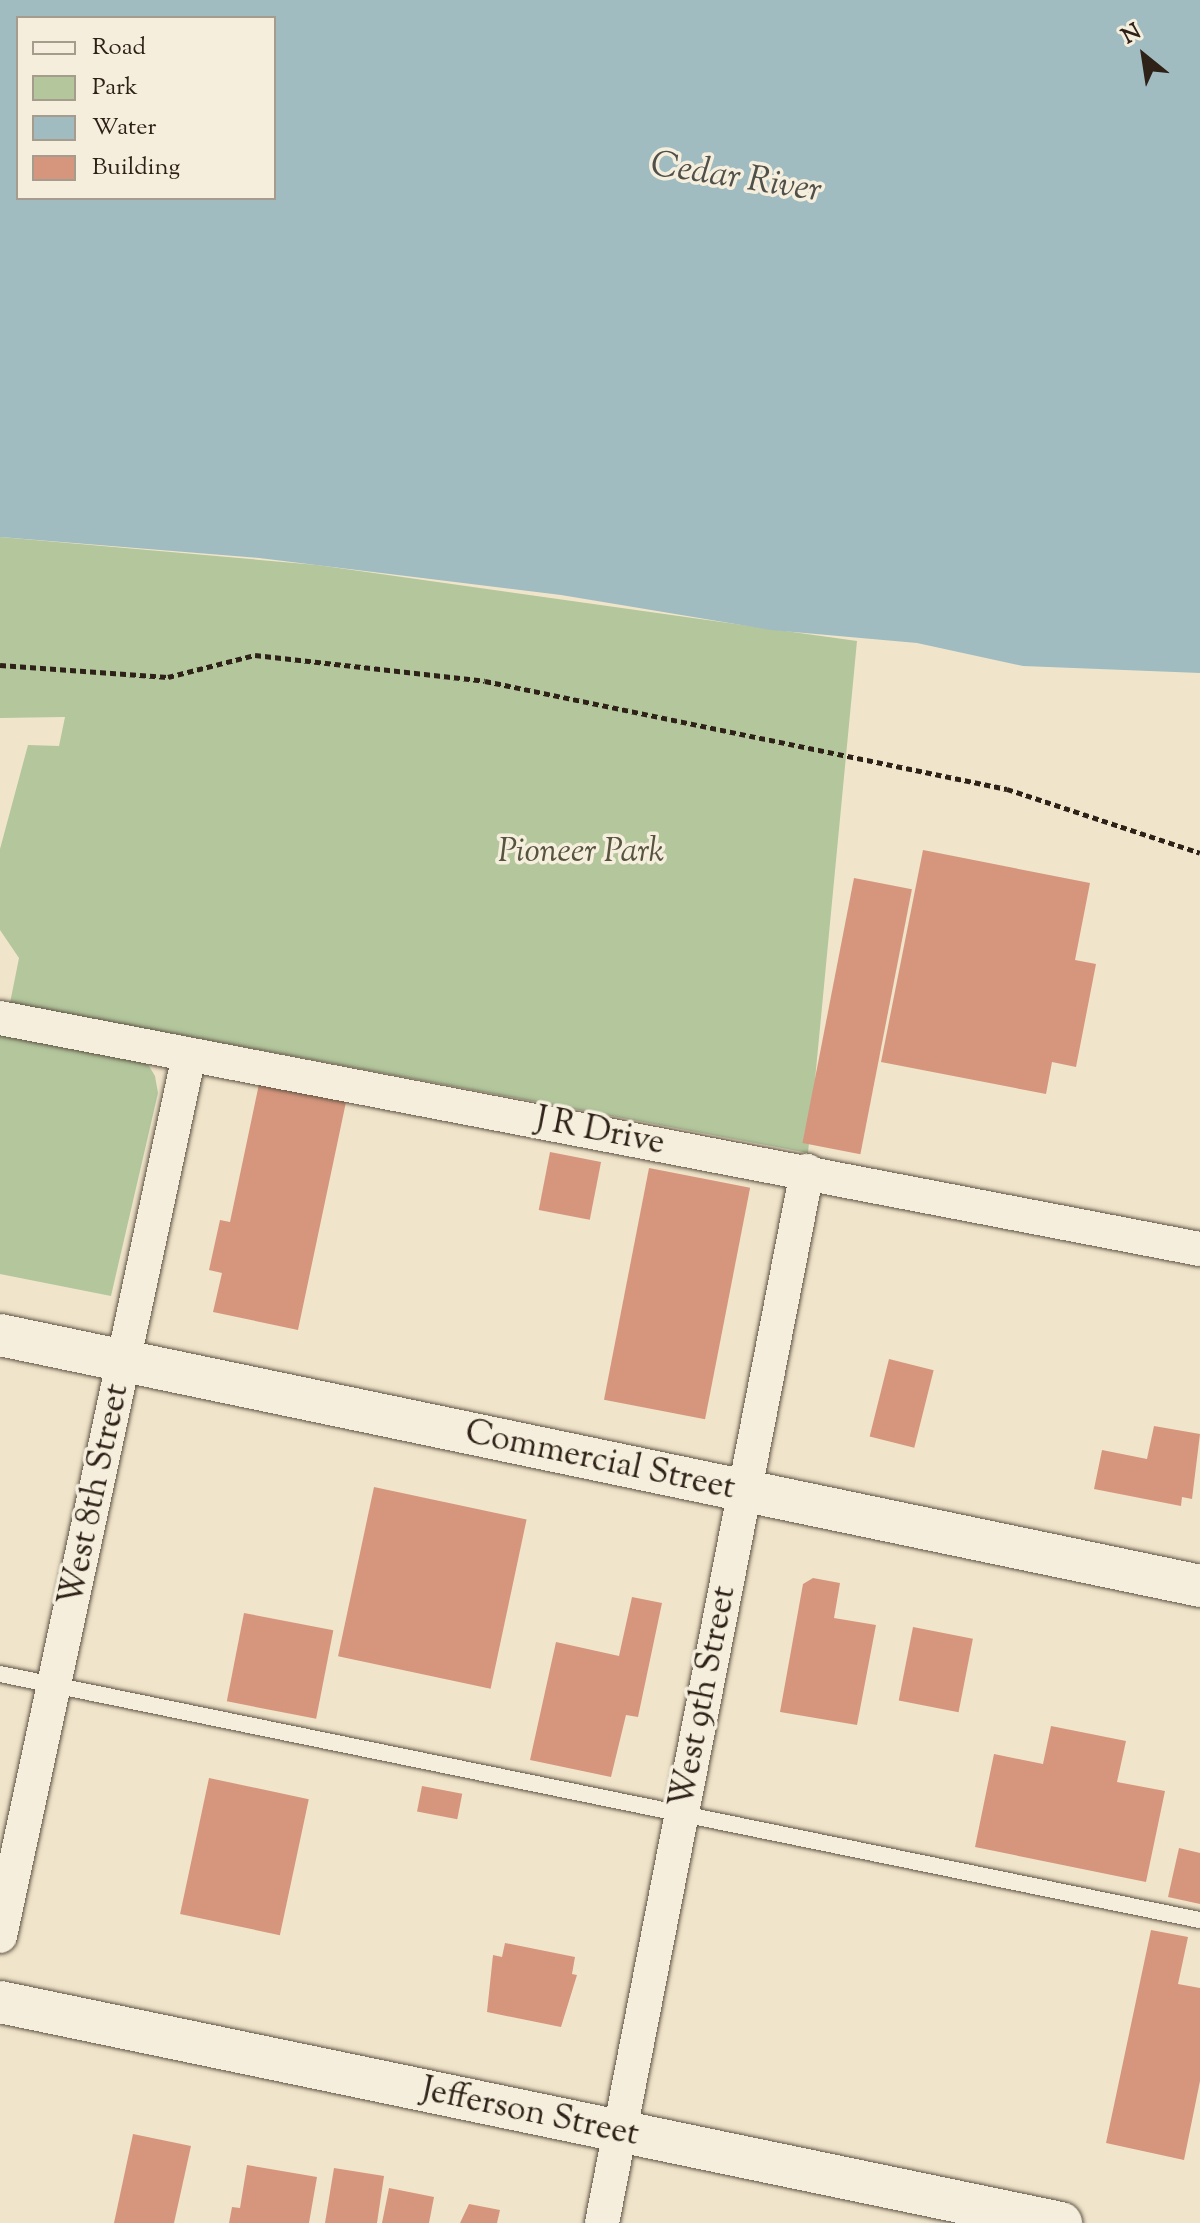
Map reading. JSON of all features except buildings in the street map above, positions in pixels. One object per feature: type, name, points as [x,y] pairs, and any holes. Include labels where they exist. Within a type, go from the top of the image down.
[{"type":"street","name":"J R Drive","points":[[0,1018],[1200,1249]]},
{"type":"street","name":"West 8th Street","points":[[0,1936],[189,1055]]},
{"type":"street","name":"West 9th Street","points":[[602,2223],[807,1171]]},
{"type":"street","name":"Commercial Street","points":[[0,1335],[1200,1586]]},
{"type":"street","name":"Jefferson Street","points":[[0,2002],[1061,2223]]},
{"type":"lane","points":[[0,1674],[1200,1920]]},
{"type":"path","points":[[0,665],[168,677],[255,655],[485,681],[1007,789],[1200,853]]},
{"type":"green space","name":"Pioneer Park","points":[[0,537],[317,565],[857,641],[808,1153],[10,1003],[19,958],[0,930],[0,849],[28,745],[59,746],[65,717],[0,718]]},
{"type":"green space","points":[[0,1034],[146,1061],[155,1076],[158,1093],[111,1296],[0,1274]]},
{"type":"water","name":"Cedar River","points":[[0,0],[1200,0],[1200,673],[1023,666],[917,643],[771,630],[561,595],[259,558],[0,537]]}]
